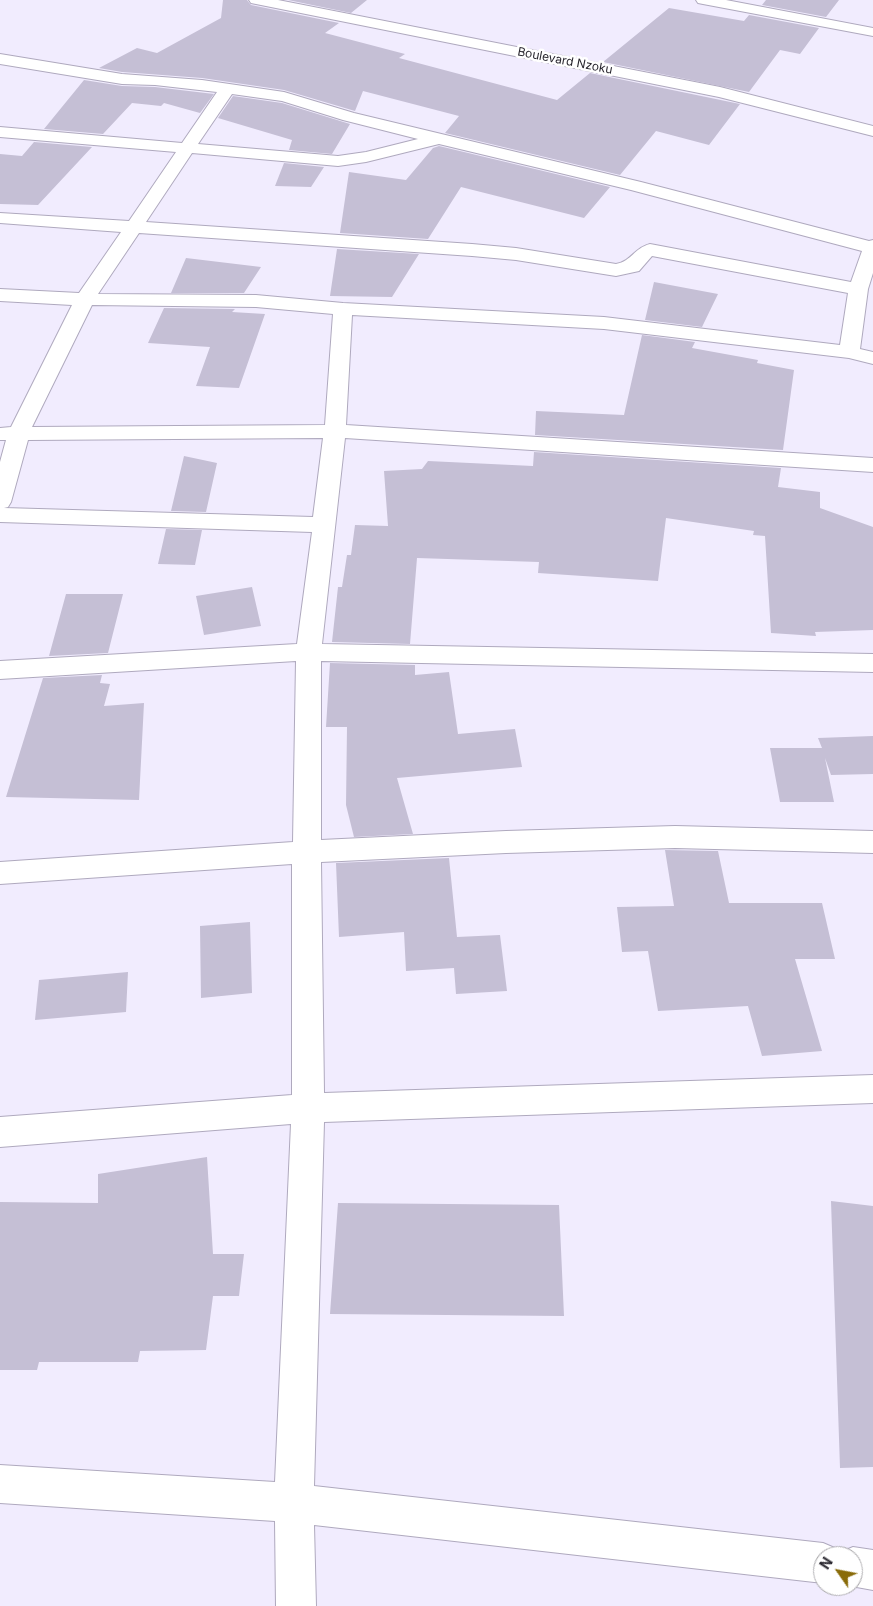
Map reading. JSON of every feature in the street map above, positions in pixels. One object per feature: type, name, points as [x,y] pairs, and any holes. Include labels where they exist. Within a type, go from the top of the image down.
[{"type":"street","name":"Boulevard Nzoku","points":[[256,0],[720,92],[873,131]]},
{"type":"street","points":[[703,0],[873,32]]},
{"type":"street","points":[[0,59],[122,79],[155,80],[284,97],[349,117],[635,186],[873,247],[858,289],[848,352]]},
{"type":"street","points":[[0,502],[10,434],[85,300],[185,148],[227,89]]},
{"type":"street","points":[[0,132],[338,161],[366,157],[436,139]]},
{"type":"street","points":[[0,218],[472,250],[516,254],[616,270],[632,267],[644,253],[650,250],[858,289]]},
{"type":"street","points":[[0,295],[85,300],[256,302],[604,323],[848,352],[873,358]]},
{"type":"street","points":[[296,1606],[294,1503],[308,1108],[306,920],[309,652],[335,431],[343,308]]},
{"type":"street","points":[[10,434],[335,431],[873,465]]},
{"type":"street","points":[[0,515],[324,525]]},
{"type":"street","points":[[0,670],[309,652],[873,663]]},
{"type":"street","points":[[0,873],[307,851],[678,837],[873,842]]},
{"type":"street","points":[[0,1132],[308,1108],[873,1089]]},
{"type":"street","points":[[0,1484],[294,1503],[813,1562]]},
{"type":"building","points":[[223,0],[247,0],[251,5],[339,23],[325,33],[405,54],[399,58],[557,100],[590,73],[740,104],[709,145],[656,131],[620,175],[445,133],[459,116],[363,91],[355,111],[284,90],[202,78],[122,72],[99,68],[137,48],[157,53],[221,18]]},
{"type":"building","points":[[288,0],[367,0],[351,13]]},
{"type":"building","points":[[766,0],[839,0],[826,17],[762,5]]},
{"type":"building","points":[[669,8],[744,21],[749,15],[819,28],[800,54],[780,50],[749,92],[603,62]]},
{"type":"building","points":[[84,80],[122,86],[155,87],[214,94],[200,113],[164,103],[161,106],[132,103],[103,134],[44,129]]},
{"type":"building","points":[[233,96],[282,103],[350,124],[332,154],[289,150],[292,140],[218,118]]},
{"type":"building","points":[[34,142],[92,147],[38,205],[0,204],[0,154],[22,156]]},
{"type":"building","points":[[439,146],[610,187],[584,218],[461,187],[428,239],[340,233],[349,172],[406,180],[433,148]]},
{"type":"building","points":[[284,163],[324,167],[311,187],[275,186]]},
{"type":"building","points":[[337,249],[419,254],[392,297],[330,296]]},
{"type":"building","points":[[186,258],[261,267],[244,293],[171,293]]},
{"type":"building","points":[[654,282],[718,294],[702,327],[645,320]]},
{"type":"building","points":[[164,308],[235,309],[232,312],[265,314],[239,388],[196,386],[210,347],[148,343]]},
{"type":"building","points":[[642,335],[695,342],[692,348],[758,360],[757,363],[794,370],[783,450],[535,435],[536,411],[624,415]]},
{"type":"building","points":[[534,452],[781,468],[778,487],[820,492],[820,508],[873,527],[873,630],[815,632],[816,636],[771,633],[765,536],[753,535],[754,531],[666,518],[658,581],[538,573],[539,562],[417,558],[410,644],[332,642],[338,587],[342,587],[347,555],[351,555],[355,525],[388,526],[384,471],[422,469],[428,461],[533,466]]},
{"type":"building","points":[[184,456],[217,463],[206,512],[171,511]]},
{"type":"building","points":[[166,529],[202,530],[195,565],[158,564]]},
{"type":"building","points":[[252,587],[261,626],[204,635],[196,596]]},
{"type":"building","points":[[66,594],[123,594],[108,653],[49,656]]},
{"type":"building","points":[[330,663],[415,665],[415,675],[449,672],[458,734],[515,729],[522,767],[397,778],[413,834],[354,837],[346,805],[347,727],[326,727]]},
{"type":"building","points":[[102,675],[100,683],[110,684],[104,706],[144,703],[139,800],[6,797],[43,678]]},
{"type":"building","points":[[873,736],[873,774],[831,775],[825,758],[834,802],[780,802],[770,748],[822,748],[818,738]]},
{"type":"building","points":[[665,850],[718,851],[729,903],[822,903],[835,959],[795,959],[822,1051],[762,1056],[748,1006],[658,1011],[648,951],[622,952],[617,907],[674,906]]},
{"type":"building","points":[[449,858],[457,937],[500,935],[507,991],[456,994],[454,968],[406,971],[404,932],[339,937],[336,863]]},
{"type":"building","points":[[250,922],[252,993],[201,998],[200,926]]},
{"type":"building","points":[[128,972],[126,1012],[35,1020],[39,980]]},
{"type":"building","points":[[207,1157],[213,1254],[244,1254],[239,1296],[213,1296],[206,1350],[140,1351],[138,1362],[39,1362],[37,1370],[0,1370],[0,1202],[98,1203],[98,1174]]},
{"type":"building","points":[[831,1201],[873,1206],[873,1467],[840,1468]]},
{"type":"building","points":[[338,1203],[559,1205],[564,1316],[330,1314]]}]
